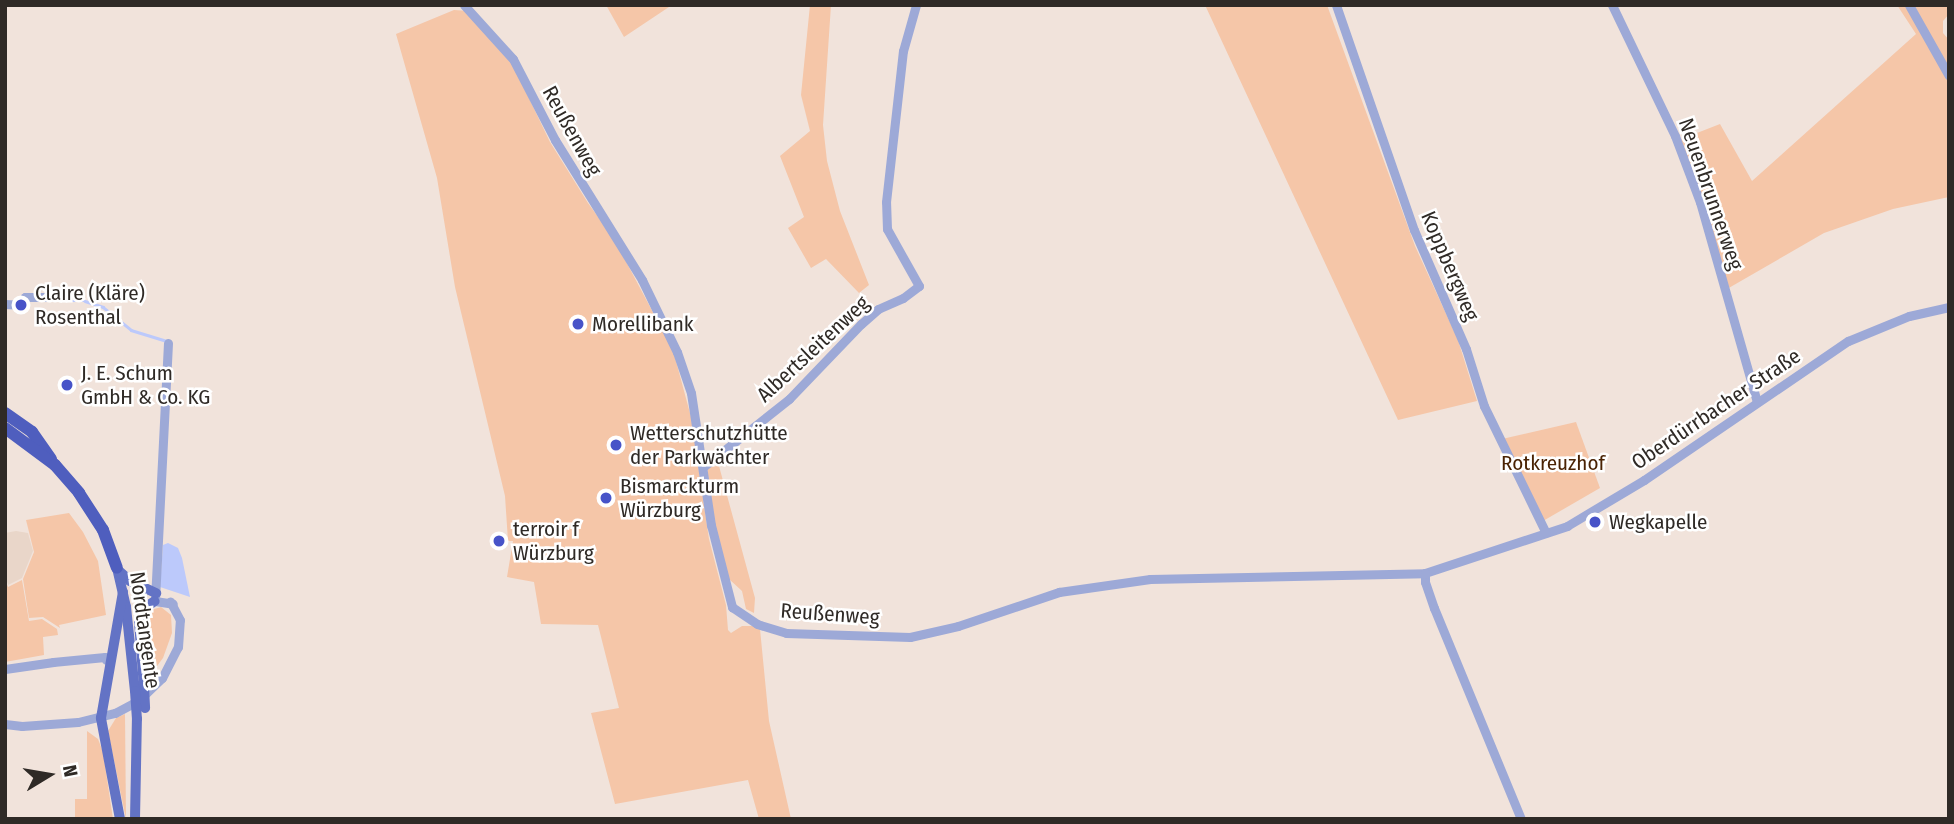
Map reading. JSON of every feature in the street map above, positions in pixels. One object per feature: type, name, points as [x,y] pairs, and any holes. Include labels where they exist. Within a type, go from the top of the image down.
[{"type":"highway","points":[[5,413],[32,432],[55,466]]},
{"type":"highway","points":[[5,428],[12,437],[55,466]]},
{"type":"highway","name":"Nordtangente","points":[[55,466],[93,514],[117,568]]},
{"type":"main road","points":[[117,568],[130,581],[156,597],[143,609],[139,622],[139,689],[145,708],[144,727],[137,746]]},
{"type":"main road","name":"Nordtangente","points":[[117,568],[139,689],[135,819]]},
{"type":"main road","points":[[120,819],[101,718],[123,592]]},
{"type":"street","name":"Reußenweg","points":[[464,5],[513,59],[555,140],[642,280],[677,352],[691,393],[711,525],[732,607],[757,624],[786,633],[910,636],[958,626],[1059,592],[1150,579],[1425,573]]},
{"type":"street","name":"Albertsleitenweg","points":[[703,467],[789,399],[860,324],[919,286],[887,229],[886,202],[903,51],[916,5]]},
{"type":"street","name":"Koppbergweg","points":[[1336,5],[1415,230],[1466,349],[1484,406],[1546,533]]},
{"type":"street","name":"Neuenbrunnerweg","points":[[1612,5],[1675,136],[1700,202],[1757,402]]},
{"type":"street","points":[[1909,5],[1949,76]]},
{"type":"street","points":[[5,304],[55,297]]},
{"type":"street","name":"Oberdürrbacher Straße","points":[[1425,573],[1546,533],[1596,510],[1848,341],[1909,316],[1949,307]]},
{"type":"street","points":[[5,724],[55,724],[101,718],[139,700],[162,678],[172,663],[181,629],[173,604],[156,597],[168,344]]},
{"type":"street","points":[[1425,573],[1425,582],[1434,608],[1521,819]]},
{"type":"street","points":[[5,669],[105,657],[106,660]]},
{"type":"shaded area","points":[[5,533],[28,533],[33,551],[22,578],[8,585],[5,575]]},
{"type":"green space","points":[[606,5],[672,5],[624,37]]},
{"type":"green space","points":[[810,5],[831,5],[823,125],[827,161],[840,211],[869,285],[859,293],[826,259],[811,268],[788,228],[804,217],[780,156],[810,131],[801,95]]},
{"type":"green space","points":[[1205,5],[1327,5],[1415,246],[1458,340],[1477,401],[1398,420]]},
{"type":"green space","points":[[1897,5],[1949,5],[1949,14],[1943,21],[1943,33],[1949,40],[1949,197],[1893,209],[1824,233],[1727,289],[1679,140],[1720,124],[1752,181],[1916,34]]},
{"type":"green space","points":[[454,10],[469,11],[499,44],[514,67],[550,142],[614,239],[673,350],[691,417],[709,539],[726,605],[728,630],[731,633],[742,626],[760,629],[769,721],[791,819],[759,819],[748,780],[615,804],[591,713],[619,708],[598,625],[541,624],[534,582],[507,577],[513,541],[508,541],[505,496],[455,287],[437,178],[396,34]]},
{"type":"green space","name":"Rotkreuzhof","points":[[1576,422],[1600,488],[1543,521],[1502,439]]},
{"type":"green space","points":[[719,466],[755,598],[754,613],[746,609],[742,591],[729,579],[713,517],[707,467]]},
{"type":"green space","points":[[69,513],[83,532],[98,561],[106,615],[59,625],[60,628],[43,617],[29,618],[23,579],[34,552],[26,520]]},
{"type":"green space","points":[[5,579],[8,587],[22,580],[29,621],[42,619],[57,629],[58,635],[43,637],[44,655],[5,662]]},
{"type":"green space","points":[[161,607],[171,615],[172,633],[163,658],[148,678],[147,619],[151,610]]},
{"type":"green space","points":[[125,714],[126,819],[108,731],[116,718]]},
{"type":"green space","points":[[87,731],[98,739],[103,752],[113,819],[75,819],[75,799],[87,799]]},
{"type":"water","points":[[168,543],[178,548],[190,597],[160,587],[163,545]]},
{"type":"waterway","points":[[55,301],[85,301],[103,307],[131,330],[166,341]]},
{"type":"place","name":"Claire (Kläre) Rosenthal","points":[[21,305]]},
{"type":"place","name":"Morellibank","points":[[578,324]]},
{"type":"place","name":"J. E. Schum GmbH & Co. KG","points":[[67,385]]},
{"type":"place","name":"Wetterschutzhütte der Parkwächter","points":[[616,445]]},
{"type":"place","name":"Bismarckturm Würzburg","points":[[606,498]]},
{"type":"place","name":"Wegkapelle","points":[[1595,522]]},
{"type":"place","name":"terroir f Würzburg","points":[[499,541]]}]
